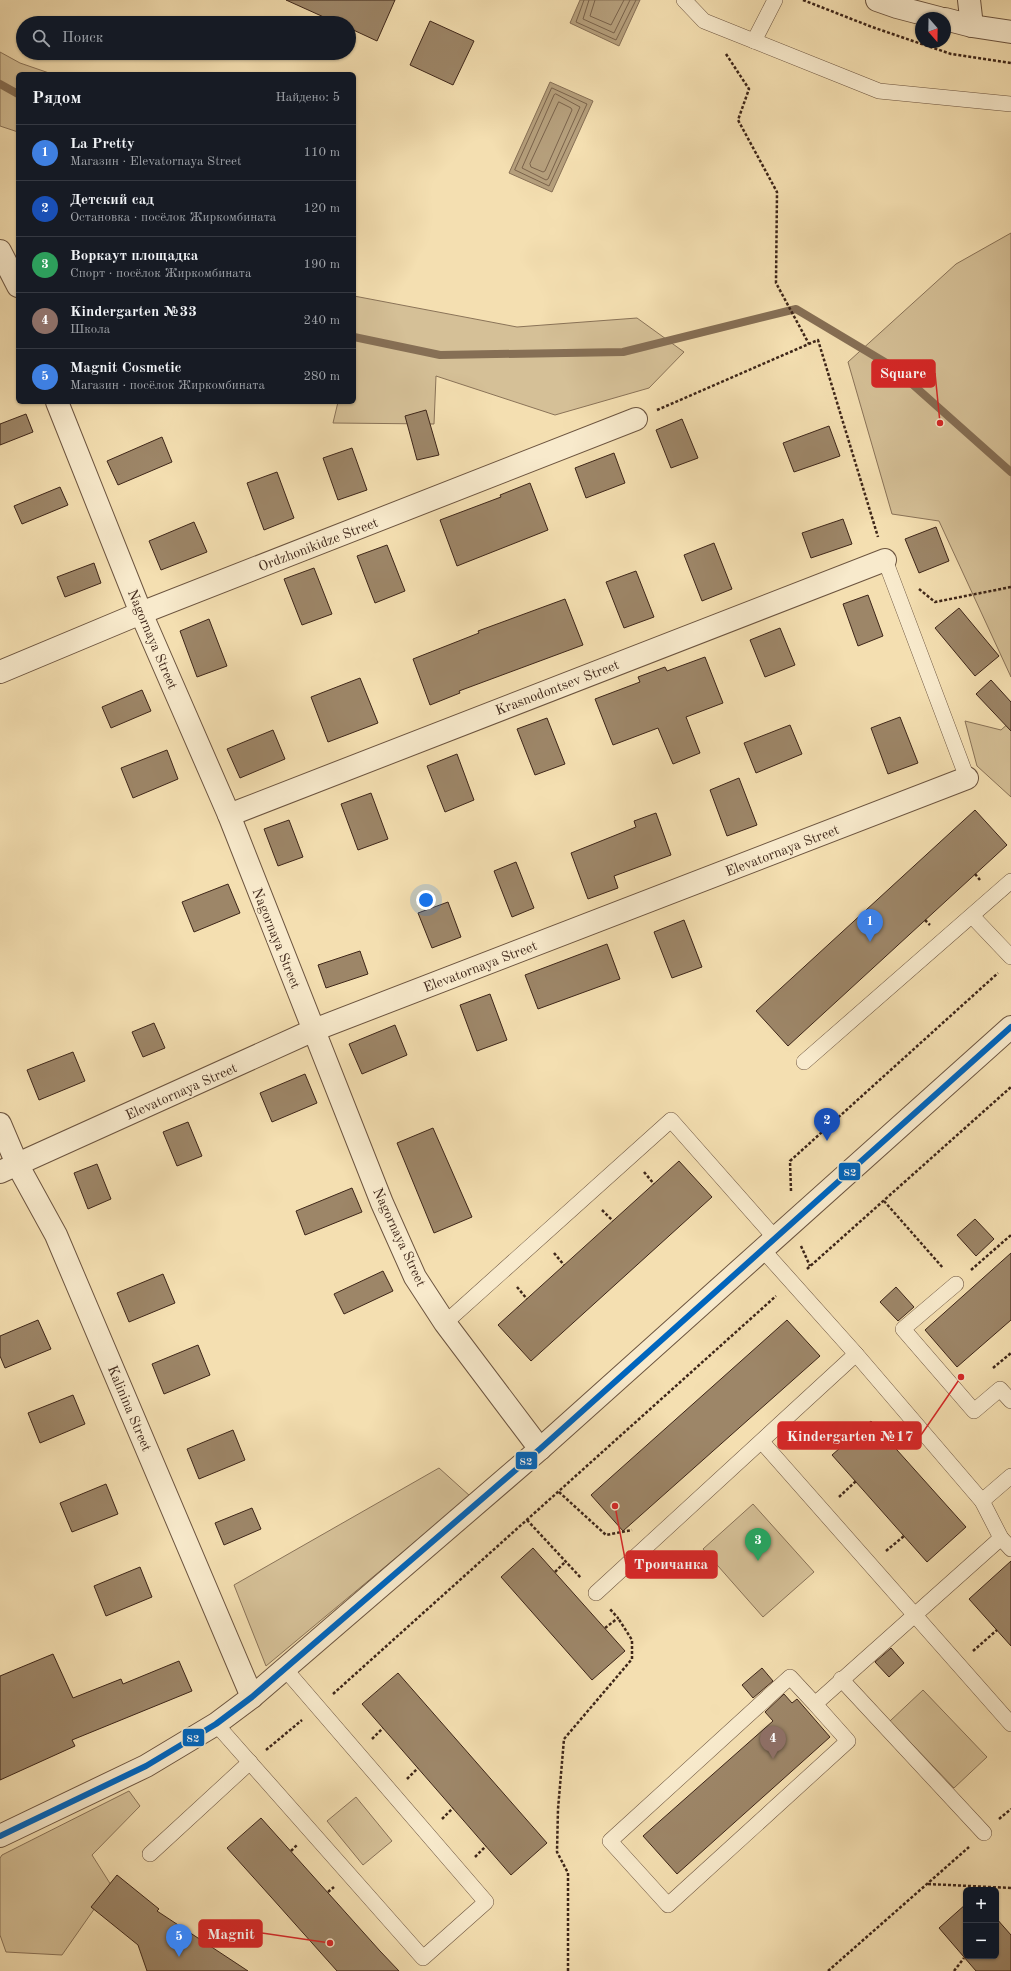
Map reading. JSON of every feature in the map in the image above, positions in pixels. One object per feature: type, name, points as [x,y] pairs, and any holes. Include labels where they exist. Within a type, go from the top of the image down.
[{"type":"street","points":[[876,0],[916,12]]},
{"type":"street","points":[[969,0],[972,26]]},
{"type":"street","points":[[951,21],[972,26],[1011,32]]},
{"type":"street","points":[[0,251],[16,282]]},
{"type":"street","name":"Nagornaya Street","points":[[59,404],[141,613],[229,815],[382,1203],[415,1277],[445,1323],[540,1449]]},
{"type":"street","name":"Ordzhonikidze Street","points":[[0,672],[141,613],[636,419]]},
{"type":"street","name":"Krasnodontsev Street","points":[[229,815],[885,560]]},
{"type":"street","name":"Elevatornaya Street","points":[[9,1168],[314,1030],[967,778]]},
{"type":"street","points":[[0,1836],[146,1766],[216,1724],[252,1696],[540,1449],[770,1245],[1011,1027]]},
{"type":"street","name":"Kalinina Street","points":[[0,1124],[9,1168],[56,1235],[252,1696]]},
{"type":"lane","points":[[684,0],[704,22],[880,91],[1011,104]]},
{"type":"lane","points":[[754,41],[775,0]]},
{"type":"lane","points":[[885,560],[967,778]]},
{"type":"lane","points":[[804,1062],[1011,881]]},
{"type":"lane","points":[[972,916],[1011,957]]},
{"type":"lane","points":[[445,1323],[671,1120],[770,1245],[792,1282],[982,1501],[1006,1544],[914,1615],[815,1704]]},
{"type":"lane","points":[[956,1284],[903,1329],[974,1411],[1000,1388],[1011,1401]]},
{"type":"lane","points":[[596,1593],[856,1354]]},
{"type":"lane","points":[[762,1442],[1011,1724]]},
{"type":"lane","points":[[982,1501],[1011,1476]]},
{"type":"lane","points":[[216,1724],[423,1958],[486,1902],[284,1669]]},
{"type":"lane","points":[[790,1677],[815,1704],[848,1741],[668,1905],[610,1841],[790,1677]]},
{"type":"lane","points":[[842,1679],[984,1833]]},
{"type":"lane","points":[[150,1854],[250,1762]]},
{"type":"path","points":[[725,52],[749,89],[738,120],[777,192],[776,283],[808,344]]},
{"type":"path","points":[[636,419],[818,340],[885,560]]},
{"type":"path","points":[[919,588],[935,602],[1011,587]]},
{"type":"path","points":[[810,1266],[792,1225],[790,1161],[999,972]]},
{"type":"path","points":[[250,1762],[318,1708],[1011,1087]]},
{"type":"path","points":[[884,1201],[956,1284],[1011,1235]]},
{"type":"path","points":[[559,1492],[606,1535],[636,1530]]},
{"type":"path","points":[[527,1520],[618,1618],[632,1640],[632,1659],[564,1739],[558,1809],[557,1852],[568,1873],[568,1971]]},
{"type":"path","points":[[555,1572],[566,1561]]},
{"type":"path","points":[[605,1628],[618,1618]]},
{"type":"path","points":[[959,1665],[997,1630]]},
{"type":"path","points":[[828,1971],[1011,1809]]},
{"type":"path","points":[[927,1884],[1011,1888]]},
{"type":"path","points":[[954,1971],[963,1959]]},
{"type":"shaded area","points":[[0,52],[20,63],[46,72],[16,72],[16,131],[0,126]]},
{"type":"shaded area","points":[[1011,233],[1011,677],[939,521],[892,514],[848,362],[956,264]]},
{"type":"shaded area","points":[[356,296],[517,327],[637,318],[684,352],[649,388],[555,415],[436,376],[434,424],[333,423],[338,404],[356,404]]},
{"type":"shaded area","points":[[965,721],[1001,730],[1011,721],[1011,797],[977,766]]},
{"type":"shaded area","points":[[439,1468],[470,1496],[266,1666],[234,1585]]},
{"type":"shaded area","points":[[753,1504],[814,1572],[763,1617],[703,1549]]},
{"type":"shaded area","points":[[923,1690],[987,1757],[954,1788],[890,1721]]},
{"type":"shaded area","points":[[129,1791],[140,1806],[92,1855],[111,1885],[62,1955],[6,1952],[0,1935],[0,1858],[2,1855]]},
{"type":"shaded area","points":[[356,1797],[392,1841],[363,1865],[327,1821]]},
{"type":"water","points":[[580,0],[640,0],[619,46],[570,23]]},
{"type":"water","points":[[550,82],[593,101],[552,192],[509,173]]},
{"type":"building","points":[[286,0],[395,0],[377,41],[356,31],[356,16],[321,16]]},
{"type":"building","points":[[430,21],[474,41],[453,85],[410,65]]},
{"type":"building","points":[[426,410],[439,455],[417,460],[405,416]]},
{"type":"building","points":[[26,414],[33,432],[0,445],[0,424]]},
{"type":"building","points":[[682,419],[698,458],[671,468],[656,430]]},
{"type":"building","points":[[829,426],[840,456],[794,472],[783,443]]},
{"type":"building","points":[[162,437],[172,462],[118,485],[107,461]]},
{"type":"building","points":[[352,448],[367,490],[338,500],[323,458]]},
{"type":"building","points":[[614,453],[625,483],[586,498],[575,468]]},
{"type":"building","points":[[277,472],[294,518],[264,530],[247,483]]},
{"type":"building","points":[[530,483],[548,530],[457,566],[440,520],[501,497],[500,495]]},
{"type":"building","points":[[60,487],[68,505],[22,524],[14,506]]},
{"type":"building","points":[[843,519],[852,544],[811,558],[802,533]]},
{"type":"building","points":[[194,522],[207,552],[161,570],[149,541]]},
{"type":"building","points":[[936,527],[949,561],[919,573],[905,539]]},
{"type":"building","points":[[714,543],[732,589],[702,601],[684,555]]},
{"type":"building","points":[[387,545],[405,591],[375,603],[357,556]]},
{"type":"building","points":[[94,563],[101,583],[65,597],[57,577]]},
{"type":"building","points":[[314,568],[332,614],[302,625],[284,579]]},
{"type":"building","points":[[636,571],[654,617],[624,628],[606,582]]},
{"type":"building","points":[[868,595],[883,636],[858,646],[843,604]]},
{"type":"building","points":[[565,599],[583,645],[459,691],[460,693],[430,705],[413,659],[479,633],[478,631]]},
{"type":"building","points":[[959,608],[999,656],[975,676],[935,628]]},
{"type":"building","points":[[209,619],[227,666],[197,677],[180,631]]},
{"type":"building","points":[[780,628],[795,665],[765,677],[750,640]]},
{"type":"building","points":[[705,657],[723,703],[686,717],[700,753],[673,764],[658,728],[613,745],[595,699],[640,682],[638,677],[665,667],[667,671]]},
{"type":"building","points":[[360,678],[378,723],[328,742],[311,697]]},
{"type":"building","points":[[991,680],[1011,702],[1011,731],[976,694]]},
{"type":"building","points":[[142,690],[151,711],[111,728],[102,707]]},
{"type":"building","points":[[900,717],[918,763],[888,774],[871,728]]},
{"type":"building","points":[[547,718],[565,764],[535,775],[517,729]]},
{"type":"building","points":[[790,725],[802,754],[756,773],[744,743]]},
{"type":"building","points":[[273,730],[285,759],[240,778],[227,749]]},
{"type":"building","points":[[167,750],[178,779],[133,798],[121,768]]},
{"type":"building","points":[[457,754],[474,800],[445,812],[427,766]]},
{"type":"building","points":[[739,778],[757,825],[727,836],[710,790]]},
{"type":"building","points":[[371,793],[388,839],[358,850],[341,804]]},
{"type":"building","points":[[975,810],[1007,845],[788,1046],[756,1011]]},
{"type":"building","points":[[656,813],[671,855],[614,876],[618,888],[588,899],[571,853],[636,827],[634,821]]},
{"type":"building","points":[[289,820],[303,857],[278,866],[264,829]]},
{"type":"building","points":[[516,862],[534,908],[512,917],[494,871]]},
{"type":"building","points":[[228,884],[240,913],[194,932],[182,902]]},
{"type":"building","points":[[448,902],[461,937],[432,948],[418,913]]},
{"type":"building","points":[[684,920],[702,967],[672,978],[654,932]]},
{"type":"building","points":[[607,944],[620,979],[538,1009],[525,975]]},
{"type":"building","points":[[360,951],[368,974],[326,988],[318,965]]},
{"type":"building","points":[[490,994],[507,1040],[477,1051],[460,1005]]},
{"type":"building","points":[[154,1023],[165,1048],[143,1057],[132,1032]]},
{"type":"building","points":[[395,1025],[407,1055],[362,1074],[349,1044]]},
{"type":"building","points":[[73,1052],[85,1081],[39,1100],[27,1070]]},
{"type":"building","points":[[305,1074],[317,1103],[272,1122],[260,1093]]},
{"type":"building","points":[[188,1122],[202,1156],[177,1166],[163,1132]]},
{"type":"building","points":[[433,1128],[472,1217],[434,1233],[397,1143]]},
{"type":"building","points":[[679,1161],[712,1197],[531,1361],[498,1325]]},
{"type":"building","points":[[97,1164],[111,1199],[88,1209],[74,1173]]},
{"type":"building","points":[[352,1188],[362,1212],[305,1235],[296,1211]]},
{"type":"building","points":[[975,1219],[994,1239],[976,1256],[957,1235]]},
{"type":"building","points":[[1011,1253],[1011,1320],[957,1367],[925,1330]]},
{"type":"building","points":[[383,1271],[393,1291],[344,1314],[334,1294]]},
{"type":"building","points":[[163,1274],[175,1303],[129,1322],[117,1293]]},
{"type":"building","points":[[896,1287],[914,1307],[898,1321],[880,1302]]},
{"type":"building","points":[[38,1320],[51,1349],[5,1368],[0,1356],[0,1336]]},
{"type":"building","points":[[787,1320],[820,1356],[623,1531],[591,1495]]},
{"type":"building","points":[[198,1345],[210,1375],[164,1394],[152,1364]]},
{"type":"building","points":[[73,1395],[85,1424],[40,1443],[28,1413]]},
{"type":"building","points":[[871,1421],[966,1527],[927,1562],[832,1455]]},
{"type":"building","points":[[233,1430],[245,1460],[199,1479],[187,1449]]},
{"type":"building","points":[[106,1484],[118,1514],[72,1532],[60,1503]]},
{"type":"building","points":[[252,1508],[261,1529],[224,1545],[215,1523]]},
{"type":"building","points":[[533,1548],[625,1651],[592,1680],[501,1577]]},
{"type":"building","points":[[1011,1561],[1011,1646],[969,1599]]},
{"type":"building","points":[[140,1567],[152,1597],[106,1616],[94,1586]]},
{"type":"building","points":[[891,1648],[904,1663],[889,1677],[875,1662]]},
{"type":"building","points":[[53,1654],[73,1698],[121,1679],[123,1684],[179,1661],[192,1691],[72,1740],[75,1746],[0,1780],[0,1676]]},
{"type":"building","points":[[762,1668],[773,1681],[753,1698],[742,1685]]},
{"type":"building","points":[[398,1673],[547,1843],[511,1875],[362,1704]]},
{"type":"building","points":[[784,1694],[792,1703],[797,1699],[830,1737],[677,1874],[643,1836],[773,1721],[765,1712]]},
{"type":"building","points":[[261,1818],[399,1971],[337,1971],[227,1848]]},
{"type":"building","points":[[117,1875],[159,1909],[157,1911],[248,1971],[147,1971],[138,1945],[91,1907]]},
{"type":"building","points":[[963,1907],[963,1956],[939,1928]]},
{"type":"building","points":[[999,1921],[1011,1935],[1011,1971],[976,1971],[966,1959],[999,1959]]},
{"type":"waterway","points":[[0,84],[16,93]]},
{"type":"waterway","points":[[356,337],[440,355],[623,352],[796,309],[893,367],[1011,472]]},
{"type":"transit line","name":"82","points":[[0,1836],[146,1766],[216,1724],[252,1697],[540,1449],[1011,1027]]},
{"type":"place","name":"Square","points":[[940,423]]},
{"type":"place","name":"La Pretty","points":[[870,942]]},
{"type":"place","name":"Детский сад","points":[[827,1141]]},
{"type":"place","name":"Kindergarten №17","points":[[961,1377]]},
{"type":"place","name":"Троичанка","points":[[615,1506]]},
{"type":"place","name":"Воркаут площадка","points":[[758,1561]]},
{"type":"place","name":"Kindergarten №33","points":[[773,1759]]},
{"type":"place","name":"Magnit","points":[[330,1943]]},
{"type":"place","name":"Magnit Cosmetic","points":[[179,1957]]}]
